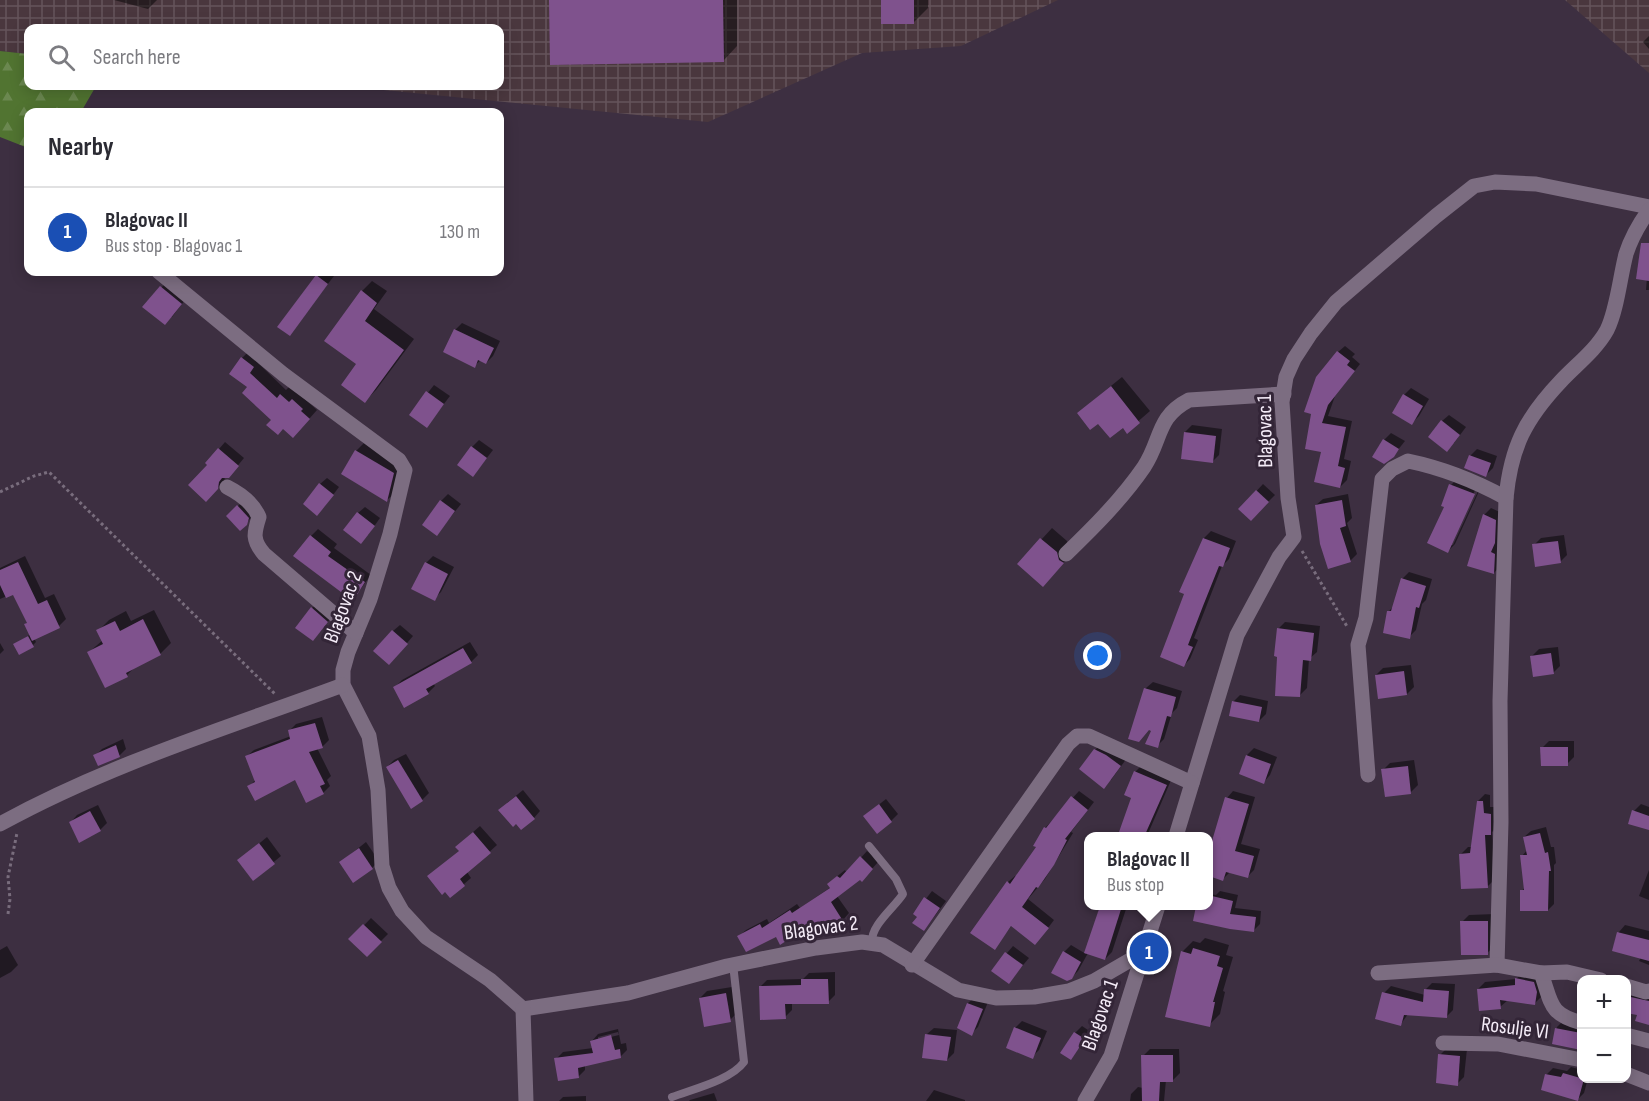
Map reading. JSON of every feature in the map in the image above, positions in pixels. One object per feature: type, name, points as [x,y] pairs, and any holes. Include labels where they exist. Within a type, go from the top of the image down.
[{"type":"street","name":"Blagovac 1","points":[[1294,537],[1287,487],[1282,402],[1286,377],[1294,359],[1335,302],[1474,186],[1495,182],[1536,184],[1649,208]]},
{"type":"street","points":[[1497,964],[1501,822],[1500,701],[1506,498],[1509,471],[1517,441],[1537,408],[1583,360],[1607,330],[1626,253],[1637,227],[1649,208]]},
{"type":"street","name":"Blagovac 2","points":[[164,276],[283,374],[399,460],[405,470],[390,534],[370,599],[343,670],[343,685]]},
{"type":"street","points":[[1066,554],[1114,504],[1145,466],[1164,421],[1178,406],[1189,400],[1284,394]]},
{"type":"street","points":[[1368,775],[1358,645],[1366,618],[1382,479],[1392,469],[1408,461],[1484,486],[1506,498]]},
{"type":"street","points":[[227,488],[250,502],[256,509],[259,517],[254,533],[258,546],[277,566],[356,633]]},
{"type":"street","points":[[1177,832],[1237,635],[1279,557],[1294,537]]},
{"type":"street","points":[[0,824],[86,780],[228,725],[343,685],[369,736],[378,790],[382,866],[389,888],[402,911],[426,937],[490,980],[523,1009],[526,1101]]},
{"type":"street","points":[[912,965],[1068,744],[1077,736],[1089,736],[1192,783]]},
{"type":"street","name":"Blagovac 1","points":[[1084,1101],[1111,1056],[1157,910]]},
{"type":"street","name":"Blagovac 2","points":[[523,1009],[627,993],[733,964],[816,948],[872,942],[883,945],[912,965],[958,990],[996,998],[1034,997],[1068,991],[1094,981],[1144,952]]},
{"type":"street","points":[[1378,973],[1497,964],[1540,973],[1567,972],[1580,975]]},
{"type":"street","points":[[1540,973],[1553,1010],[1577,1022]]},
{"type":"street","points":[[1631,988],[1649,991]]},
{"type":"street","points":[[1631,1036],[1649,1041]]},
{"type":"street","name":"Rosulje VI","points":[[1443,1043],[1498,1044],[1577,1059]]},
{"type":"street","points":[[1631,1076],[1649,1083]]},
{"type":"lane","points":[[869,846],[897,879],[903,894],[878,925],[871,936],[872,942]]},
{"type":"lane","points":[[672,1097],[739,1070],[744,1062],[733,964]]},
{"type":"path","points":[[0,492],[34,476],[49,472],[288,706]]},
{"type":"path","points":[[1294,537],[1358,645]]},
{"type":"path","points":[[8,914],[10,899],[8,877],[14,842],[23,811]]},
{"type":"shaded area","points":[[0,0],[1058,0],[961,46],[862,53],[708,122],[384,90],[504,90],[504,24],[24,24],[24,54],[0,51]]},
{"type":"shaded area","points":[[1565,0],[1649,0],[1649,73]]},
{"type":"green space","points":[[0,51],[24,54],[24,90],[94,90],[83,108],[24,108],[24,146],[0,137]]},
{"type":"building","points":[[549,0],[723,0],[724,62],[550,65]]},
{"type":"building","points":[[881,0],[914,0],[914,24],[881,24]]},
{"type":"building","points":[[1641,243],[1649,243],[1649,281],[1636,279]]},
{"type":"building","points":[[315,276],[328,284],[290,336],[277,327]]},
{"type":"building","points":[[160,286],[182,304],[165,325],[142,307]]},
{"type":"building","points":[[361,290],[377,303],[365,321],[404,350],[365,403],[341,385],[356,364],[324,341]]},
{"type":"building","points":[[454,329],[494,348],[486,364],[478,360],[475,368],[443,352]]},
{"type":"building","points":[[1337,351],[1350,361],[1347,365],[1355,371],[1328,405],[1322,423],[1346,427],[1338,466],[1345,468],[1340,488],[1314,482],[1321,452],[1305,449],[1311,414],[1304,412],[1316,377]]},
{"type":"building","points":[[241,357],[254,367],[250,373],[277,398],[280,394],[289,402],[292,399],[310,419],[293,438],[283,429],[278,435],[266,425],[271,420],[242,393],[247,387],[229,374]]},
{"type":"building","points":[[1111,386],[1140,423],[1127,434],[1123,428],[1110,438],[1098,424],[1090,430],[1077,413]]},
{"type":"building","points":[[426,391],[444,404],[427,428],[409,415]]},
{"type":"building","points":[[1403,394],[1423,406],[1412,425],[1392,413]]},
{"type":"building","points":[[1441,420],[1460,435],[1447,452],[1428,437]]},
{"type":"building","points":[[1184,432],[1216,436],[1213,463],[1181,459]]},
{"type":"building","points":[[1383,439],[1399,449],[1394,457],[1384,464],[1372,457]]},
{"type":"building","points":[[471,446],[487,458],[473,477],[457,465]]},
{"type":"building","points":[[218,448],[239,466],[229,478],[222,478],[218,489],[206,502],[188,485],[207,465],[205,463]]},
{"type":"building","points":[[355,450],[394,473],[387,502],[341,474]]},
{"type":"building","points":[[1469,455],[1491,463],[1486,477],[1464,468]]},
{"type":"building","points":[[319,483],[334,495],[317,516],[303,504]]},
{"type":"building","points":[[1449,484],[1475,494],[1448,553],[1427,543],[1444,507],[1441,506]]},
{"type":"building","points":[[1256,490],[1269,502],[1251,521],[1238,509]]},
{"type":"building","points":[[440,500],[455,511],[437,536],[422,525]]},
{"type":"building","points":[[1342,500],[1346,526],[1340,528],[1351,562],[1328,569],[1320,544],[1315,505]]},
{"type":"building","points":[[237,505],[249,518],[247,525],[240,531],[226,516]]},
{"type":"building","points":[[357,512],[375,526],[361,544],[343,530]]},
{"type":"building","points":[[1483,514],[1496,520],[1495,543],[1491,552],[1495,554],[1494,574],[1467,566]]},
{"type":"building","points":[[310,535],[331,552],[328,556],[365,582],[353,601],[293,556]]},
{"type":"building","points":[[1040,538],[1057,552],[1059,560],[1064,563],[1043,587],[1017,564]]},
{"type":"building","points":[[1203,538],[1230,548],[1223,567],[1219,566],[1203,606],[1188,645],[1193,647],[1184,667],[1160,657],[1184,594],[1179,592]]},
{"type":"building","points":[[1558,541],[1561,563],[1535,567],[1532,544]]},
{"type":"building","points":[[18,562],[38,604],[47,600],[60,628],[32,641],[24,624],[27,623],[13,595],[6,598],[0,585],[0,570]]},
{"type":"building","points":[[425,562],[448,574],[435,601],[411,589]]},
{"type":"building","points":[[1401,578],[1426,586],[1419,608],[1416,607],[1410,639],[1383,633],[1387,611],[1391,611]]},
{"type":"building","points":[[311,607],[328,622],[313,641],[295,628]]},
{"type":"building","points":[[143,619],[161,655],[126,673],[128,677],[105,688],[87,652],[103,644],[96,630],[115,621],[120,631]]},
{"type":"building","points":[[1277,628],[1314,633],[1311,661],[1303,660],[1300,697],[1275,696],[1277,657],[1274,656]]},
{"type":"building","points":[[392,630],[408,644],[389,665],[373,651]]},
{"type":"building","points":[[28,636],[34,647],[19,655],[13,644]]},
{"type":"building","points":[[463,648],[472,663],[426,689],[429,694],[404,708],[393,687]]},
{"type":"building","points":[[1551,653],[1554,674],[1533,677],[1530,656]]},
{"type":"building","points":[[1404,671],[1407,695],[1378,699],[1375,675]]},
{"type":"building","points":[[1144,688],[1176,697],[1171,717],[1167,716],[1158,748],[1145,744],[1151,731],[1149,730],[1139,742],[1128,739]]},
{"type":"building","points":[[1232,701],[1262,707],[1259,722],[1229,716]]},
{"type":"building","points":[[315,723],[323,748],[309,752],[325,784],[320,786],[324,794],[306,803],[295,780],[255,801],[247,786],[255,782],[245,756],[290,739],[288,730]]},
{"type":"building","points":[[116,745],[120,757],[98,766],[93,755]]},
{"type":"building","points":[[1540,747],[1568,747],[1568,766],[1541,766]]},
{"type":"building","points":[[1094,749],[1121,766],[1104,789],[1079,769]]},
{"type":"building","points":[[1246,755],[1271,764],[1264,784],[1239,774]]},
{"type":"building","points":[[398,760],[423,801],[411,809],[386,767]]},
{"type":"building","points":[[1408,766],[1411,794],[1385,797],[1381,769]]},
{"type":"building","points":[[1134,771],[1167,785],[1146,832],[1119,832],[1131,798],[1124,795]]},
{"type":"building","points":[[516,796],[535,819],[521,830],[516,824],[513,827],[498,810]]},
{"type":"building","points":[[1071,796],[1088,810],[1065,839],[1067,840],[1054,865],[1022,907],[1049,928],[1035,945],[1011,926],[995,950],[970,933],[1007,881],[1010,884],[1036,847],[1033,846],[1044,827],[1046,828]]},
{"type":"building","points":[[1225,797],[1249,804],[1235,851],[1254,856],[1248,878],[1226,872],[1223,881],[1213,877],[1213,838]]},
{"type":"building","points":[[1477,801],[1483,801],[1484,813],[1491,814],[1491,835],[1485,835],[1488,888],[1461,889],[1459,854],[1470,853]]},
{"type":"building","points":[[879,804],[892,822],[877,834],[863,816]]},
{"type":"building","points":[[1632,810],[1649,816],[1649,830],[1628,824]]},
{"type":"building","points":[[90,811],[101,831],[79,843],[69,822]]},
{"type":"building","points":[[473,832],[491,853],[460,879],[465,886],[450,898],[445,892],[442,895],[427,876],[459,851],[455,847]]},
{"type":"building","points":[[1540,833],[1545,853],[1548,852],[1551,871],[1549,871],[1548,911],[1520,911],[1520,890],[1524,890],[1520,855],[1527,855],[1523,837]]},
{"type":"building","points":[[259,843],[275,864],[253,881],[237,860]]},
{"type":"building","points":[[359,848],[373,869],[353,883],[339,862]]},
{"type":"building","points":[[860,856],[873,869],[862,882],[860,880],[831,902],[843,921],[822,935],[813,923],[780,945],[776,937],[746,952],[737,936],[760,924],[762,928],[790,910],[792,913],[830,888],[827,884],[837,876],[840,878]]},
{"type":"building","points":[[1213,896],[1233,901],[1230,914],[1256,917],[1254,932],[1193,921],[1195,910],[1213,910]]},
{"type":"building","points":[[924,897],[940,908],[924,931],[912,923],[917,917],[913,914]]},
{"type":"building","points":[[1099,910],[1121,910],[1105,960],[1084,953]]},
{"type":"building","points":[[1460,921],[1488,921],[1488,955],[1461,955]]},
{"type":"building","points":[[363,924],[382,942],[367,957],[348,939]]},
{"type":"building","points":[[1617,932],[1649,940],[1649,961],[1612,951]]},
{"type":"building","points":[[1193,948],[1220,956],[1217,966],[1223,968],[1213,1002],[1215,1002],[1210,1027],[1165,1017],[1181,951],[1191,954]]},
{"type":"building","points":[[1063,951],[1081,962],[1072,979],[1067,981],[1051,973]]},
{"type":"building","points":[[1005,952],[1023,965],[1009,984],[991,971]]},
{"type":"building","points":[[1515,978],[1534,982],[1537,992],[1535,1005],[1500,1000],[1501,1009],[1479,1011],[1477,989],[1515,985]]},
{"type":"building","points":[[801,979],[828,979],[829,1004],[785,1004],[786,1019],[760,1020],[759,986],[801,985]]},
{"type":"building","points":[[1424,989],[1449,991],[1447,1018],[1404,1015],[1401,1026],[1375,1019],[1382,992],[1423,1002]]},
{"type":"building","points":[[726,993],[731,1022],[704,1027],[699,998]]},
{"type":"building","points":[[1631,997],[1649,1001],[1649,1025],[1635,1021],[1637,1015],[1631,1014]]},
{"type":"building","points":[[967,1003],[983,1009],[972,1036],[957,1028]]},
{"type":"building","points":[[1014,1027],[1041,1038],[1033,1059],[1006,1048]]},
{"type":"building","points":[[1555,1028],[1577,1032],[1577,1049],[1552,1044]]},
{"type":"building","points":[[1074,1032],[1085,1039],[1071,1060],[1060,1053]]},
{"type":"building","points":[[925,1034],[951,1037],[947,1061],[922,1058]]},
{"type":"building","points":[[611,1035],[615,1050],[620,1049],[621,1058],[578,1068],[579,1078],[558,1081],[554,1058],[593,1053],[590,1041]]},
{"type":"building","points":[[1438,1054],[1460,1056],[1458,1086],[1436,1083]]},
{"type":"building","points":[[1141,1055],[1173,1055],[1173,1082],[1160,1082],[1159,1101],[1142,1101]]},
{"type":"building","points":[[1563,1073],[1577,1077],[1577,1083],[1583,1083],[1578,1101],[1541,1090],[1545,1074],[1561,1077]]},
{"type":"place","name":"Blagovac II","points":[[1149,952]]}]
